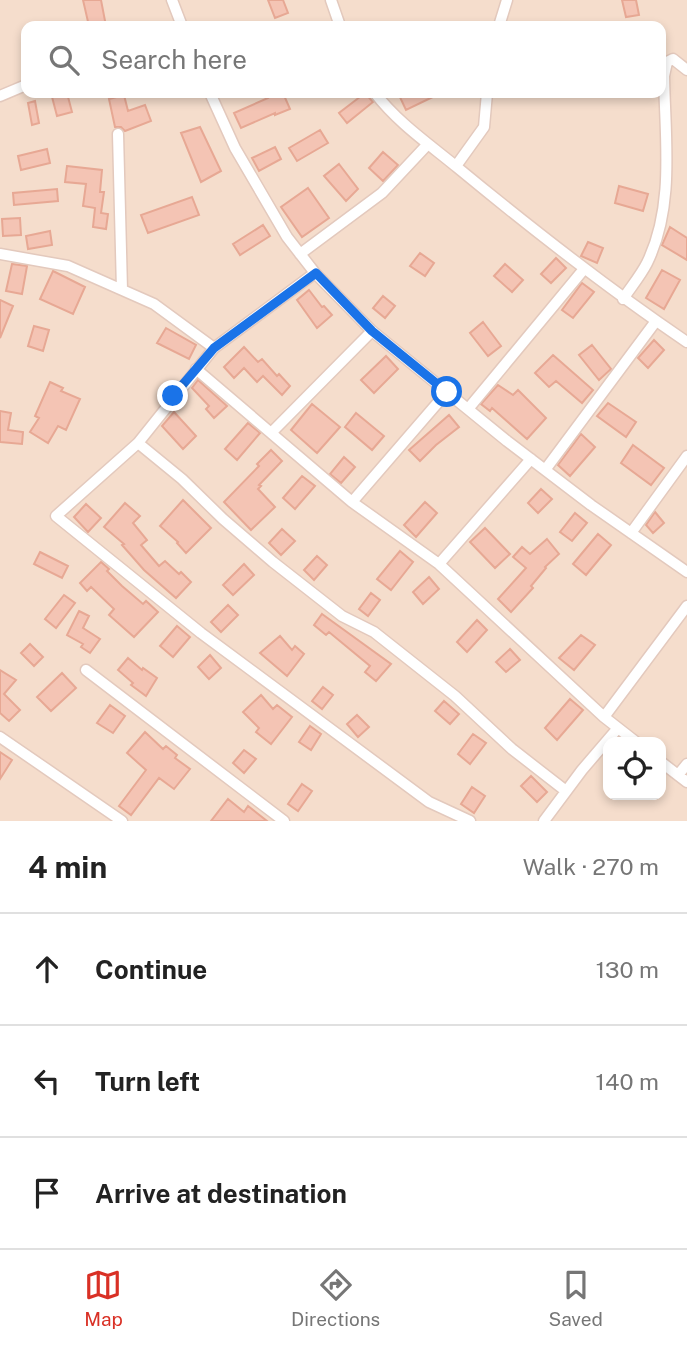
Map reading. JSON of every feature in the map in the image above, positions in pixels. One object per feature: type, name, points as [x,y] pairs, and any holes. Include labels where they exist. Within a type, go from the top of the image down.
[{"type":"street","points":[[172,0],[180,21]]},
{"type":"street","points":[[331,0],[338,21]]},
{"type":"street","points":[[501,21],[507,0]]},
{"type":"street","points":[[666,65],[673,59],[687,70]]},
{"type":"street","points":[[0,96],[21,87]]},
{"type":"street","points":[[212,98],[235,148],[287,237],[316,273],[372,331],[545,470],[687,572]]},
{"type":"street","points":[[380,98],[427,145],[497,202],[623,299],[687,342]]},
{"type":"street","points":[[456,166],[484,127],[487,98]]},
{"type":"street","points":[[623,299],[647,264],[661,226],[666,185],[663,98]]},
{"type":"street","points":[[118,134],[122,290]]},
{"type":"street","points":[[300,254],[382,194],[427,145]]},
{"type":"street","points":[[0,254],[68,266],[154,303],[214,348]]},
{"type":"street","points":[[468,409],[584,269]]},
{"type":"street","points":[[316,273],[214,348],[138,443],[56,516],[201,633],[429,802],[470,821]]},
{"type":"street","points":[[545,470],[656,321]]},
{"type":"street","points":[[271,433],[372,331]]},
{"type":"street","points":[[196,369],[352,502],[439,564],[604,717],[630,737]]},
{"type":"street","points":[[352,502],[447,392]]},
{"type":"street","points":[[138,443],[273,562],[342,616],[374,632],[455,696],[512,749],[566,791]]},
{"type":"street","points":[[631,533],[687,456]]},
{"type":"street","points":[[439,564],[531,458]]},
{"type":"street","points":[[604,717],[687,606]]},
{"type":"street","points":[[86,670],[284,821]]},
{"type":"street","points":[[544,821],[618,728]]},
{"type":"street","points":[[0,737],[122,821]]},
{"type":"street","points":[[666,766],[683,779],[687,764]]},
{"type":"shaded area","points":[[0,0],[687,0],[687,821],[0,821]]},
{"type":"building","points":[[83,0],[101,0],[105,21],[88,21]]},
{"type":"building","points":[[268,0],[283,0],[288,13],[275,18]]},
{"type":"building","points":[[622,0],[636,0],[639,15],[626,17]]},
{"type":"building","points":[[52,98],[68,98],[72,112],[57,116]]},
{"type":"building","points":[[125,98],[128,111],[145,105],[151,121],[125,131],[121,127],[115,127],[109,99]]},
{"type":"building","points":[[268,98],[285,98],[290,109],[241,128],[234,113]]},
{"type":"building","points":[[358,98],[369,98],[373,102],[347,123],[339,113]]},
{"type":"building","points":[[400,98],[431,98],[406,110]]},
{"type":"building","points":[[35,101],[39,123],[32,125],[28,103]]},
{"type":"building","points":[[200,127],[221,171],[201,182],[181,133]]},
{"type":"building","points":[[320,130],[328,143],[297,161],[289,148]]},
{"type":"building","points":[[275,147],[281,159],[259,171],[252,158]]},
{"type":"building","points":[[47,149],[50,163],[21,170],[18,156]]},
{"type":"building","points":[[383,152],[398,165],[383,181],[369,168]]},
{"type":"building","points":[[339,164],[358,189],[346,201],[324,176]]},
{"type":"building","points":[[67,166],[102,170],[100,192],[104,192],[101,213],[108,214],[106,229],[93,227],[95,208],[83,206],[86,184],[65,182]]},
{"type":"building","points":[[619,186],[648,194],[643,211],[615,203]]},
{"type":"building","points":[[308,188],[329,218],[302,237],[281,207]]},
{"type":"building","points":[[57,189],[58,201],[14,205],[13,193]]},
{"type":"building","points":[[192,197],[199,215],[148,233],[141,215]]},
{"type":"building","points":[[20,218],[21,235],[3,236],[2,219]]},
{"type":"building","points":[[263,225],[270,236],[240,255],[233,244]]},
{"type":"building","points":[[670,227],[687,238],[687,260],[662,245]]},
{"type":"building","points":[[50,231],[52,245],[28,249],[26,236]]},
{"type":"building","points":[[588,242],[603,248],[597,263],[581,256]]},
{"type":"building","points":[[420,253],[434,263],[425,276],[410,266]]},
{"type":"building","points":[[556,258],[566,268],[551,283],[541,274]]},
{"type":"building","points":[[12,264],[27,266],[22,294],[6,291]]},
{"type":"building","points":[[505,264],[523,280],[512,292],[494,276]]},
{"type":"building","points":[[662,270],[680,280],[664,309],[646,298]]},
{"type":"building","points":[[53,271],[85,287],[73,314],[40,299]]},
{"type":"building","points":[[582,283],[594,292],[573,318],[562,310]]},
{"type":"building","points":[[309,290],[332,315],[317,328],[297,300]]},
{"type":"building","points":[[383,296],[395,306],[385,318],[373,308]]},
{"type":"building","points":[[0,300],[13,306],[0,338]]},
{"type":"building","points":[[483,322],[501,346],[488,356],[470,333]]},
{"type":"building","points":[[34,326],[49,330],[43,351],[28,346]]},
{"type":"building","points":[[166,328],[196,345],[189,359],[157,343]]},
{"type":"building","points":[[654,340],[664,350],[648,368],[638,358]]},
{"type":"building","points":[[592,345],[611,369],[599,380],[579,355]]},
{"type":"building","points":[[244,347],[258,362],[262,359],[290,386],[282,395],[263,376],[257,382],[244,368],[234,378],[224,367]]},
{"type":"building","points":[[553,355],[593,390],[582,403],[556,381],[549,387],[535,373]]},
{"type":"building","points":[[386,356],[398,369],[374,393],[361,380]]},
{"type":"building","points":[[198,380],[227,406],[214,418],[206,409],[209,406],[192,388]]},
{"type":"building","points":[[50,382],[63,388],[61,391],[80,399],[66,430],[58,426],[48,443],[30,432],[39,418],[35,416]]},
{"type":"building","points":[[498,385],[513,395],[518,390],[546,418],[527,439],[492,408],[490,411],[481,404]]},
{"type":"building","points":[[608,403],[636,422],[626,437],[597,416]]},
{"type":"building","points":[[312,404],[340,427],[317,453],[291,430]]},
{"type":"building","points":[[0,411],[11,413],[8,430],[23,432],[22,444],[0,442]]},
{"type":"building","points":[[174,412],[196,436],[183,449],[162,426]]},
{"type":"building","points":[[356,413],[384,436],[372,450],[345,427]]},
{"type":"building","points":[[449,415],[459,427],[420,461],[409,450]]},
{"type":"building","points":[[248,423],[260,433],[237,460],[225,449]]},
{"type":"building","points":[[581,434],[595,447],[570,476],[558,465]]},
{"type":"building","points":[[633,445],[664,468],[651,485],[621,463]]},
{"type":"building","points":[[271,450],[282,461],[258,489],[275,507],[251,530],[224,502]]},
{"type":"building","points":[[344,457],[355,467],[341,483],[330,474]]},
{"type":"building","points":[[302,476],[315,486],[295,509],[283,498]]},
{"type":"building","points":[[541,489],[552,499],[538,513],[528,503]]},
{"type":"building","points":[[183,500],[211,528],[186,553],[160,526]]},
{"type":"building","points":[[425,502],[437,513],[416,537],[404,525]]},
{"type":"building","points":[[125,503],[140,516],[133,523],[147,540],[141,545],[159,566],[165,561],[191,582],[176,598],[144,570],[122,545],[124,544],[104,527]]},
{"type":"building","points":[[86,504],[101,518],[88,532],[74,517]]},
{"type":"building","points":[[655,512],[664,523],[653,533],[646,525]]},
{"type":"building","points":[[575,513],[587,523],[572,541],[560,532]]},
{"type":"building","points":[[485,528],[510,554],[495,568],[470,542]]},
{"type":"building","points":[[282,529],[295,541],[281,555],[269,543]]},
{"type":"building","points":[[598,534],[611,545],[586,575],[573,564]]},
{"type":"building","points":[[547,539],[559,554],[545,567],[531,586],[533,588],[511,612],[498,599],[526,568],[513,557],[522,547],[530,554]]},
{"type":"building","points":[[400,551],[413,562],[391,590],[377,579]]},
{"type":"building","points":[[40,552],[68,566],[62,578],[34,564]]},
{"type":"building","points":[[317,556],[327,565],[314,580],[304,570]]},
{"type":"building","points":[[101,562],[122,586],[143,604],[146,601],[158,612],[134,637],[109,615],[114,609],[91,587],[87,591],[80,583]]},
{"type":"building","points":[[244,564],[254,575],[233,595],[223,585]]},
{"type":"building","points":[[429,577],[439,589],[423,604],[413,592]]},
{"type":"building","points":[[371,593],[380,600],[368,616],[359,609]]},
{"type":"building","points":[[64,595],[75,603],[56,628],[45,619]]},
{"type":"building","points":[[228,605],[238,615],[221,632],[211,622]]},
{"type":"building","points":[[79,611],[89,616],[83,628],[100,639],[90,653],[81,647],[83,644],[67,635]]},
{"type":"building","points":[[322,614],[391,664],[376,681],[365,672],[370,666],[329,632],[326,635],[314,625]]},
{"type":"building","points":[[477,620],[487,630],[467,652],[457,642]]},
{"type":"building","points":[[177,626],[190,637],[173,657],[160,646]]},
{"type":"building","points":[[581,635],[595,645],[574,670],[559,658]]},
{"type":"building","points":[[280,636],[292,650],[295,646],[304,654],[287,676],[260,653]]},
{"type":"building","points":[[30,644],[43,657],[34,666],[21,653]]},
{"type":"building","points":[[510,649],[520,660],[506,672],[496,662]]},
{"type":"building","points":[[210,655],[221,668],[209,679],[198,667]]},
{"type":"building","points":[[128,658],[157,678],[146,696],[131,685],[133,683],[118,670]]},
{"type":"building","points":[[0,670],[16,680],[4,694],[20,710],[9,721],[0,713]]},
{"type":"building","points":[[62,673],[76,688],[51,711],[37,697]]},
{"type":"building","points":[[323,687],[333,695],[322,709],[312,701]]},
{"type":"building","points":[[261,695],[273,709],[277,705],[292,717],[271,744],[256,732],[259,728],[243,712]]},
{"type":"building","points":[[570,699],[583,710],[557,740],[545,728]]},
{"type":"building","points":[[444,701],[459,714],[450,724],[435,711]]},
{"type":"building","points":[[110,705],[125,716],[113,733],[97,723]]},
{"type":"building","points":[[357,715],[369,727],[358,737],[347,724]]},
{"type":"building","points":[[310,726],[321,734],[311,750],[299,742]]},
{"type":"building","points":[[145,732],[163,749],[166,746],[177,755],[175,758],[190,769],[174,789],[159,778],[131,815],[119,806],[146,770],[127,753]]},
{"type":"building","points":[[473,734],[486,743],[470,764],[458,754]]},
{"type":"building","points":[[244,750],[256,759],[244,773],[233,763]]},
{"type":"building","points":[[0,752],[12,760],[0,779]]},
{"type":"building","points":[[531,776],[547,792],[537,802],[521,786]]},
{"type":"building","points":[[302,784],[312,791],[298,811],[288,804]]},
{"type":"building","points":[[472,787],[485,796],[474,813],[461,804]]},
{"type":"building","points":[[228,799],[244,812],[248,806],[267,821],[211,821]]},
{"type":"route","points":[[173,396],[214,348],[316,273],[372,331],[447,392]]}]
